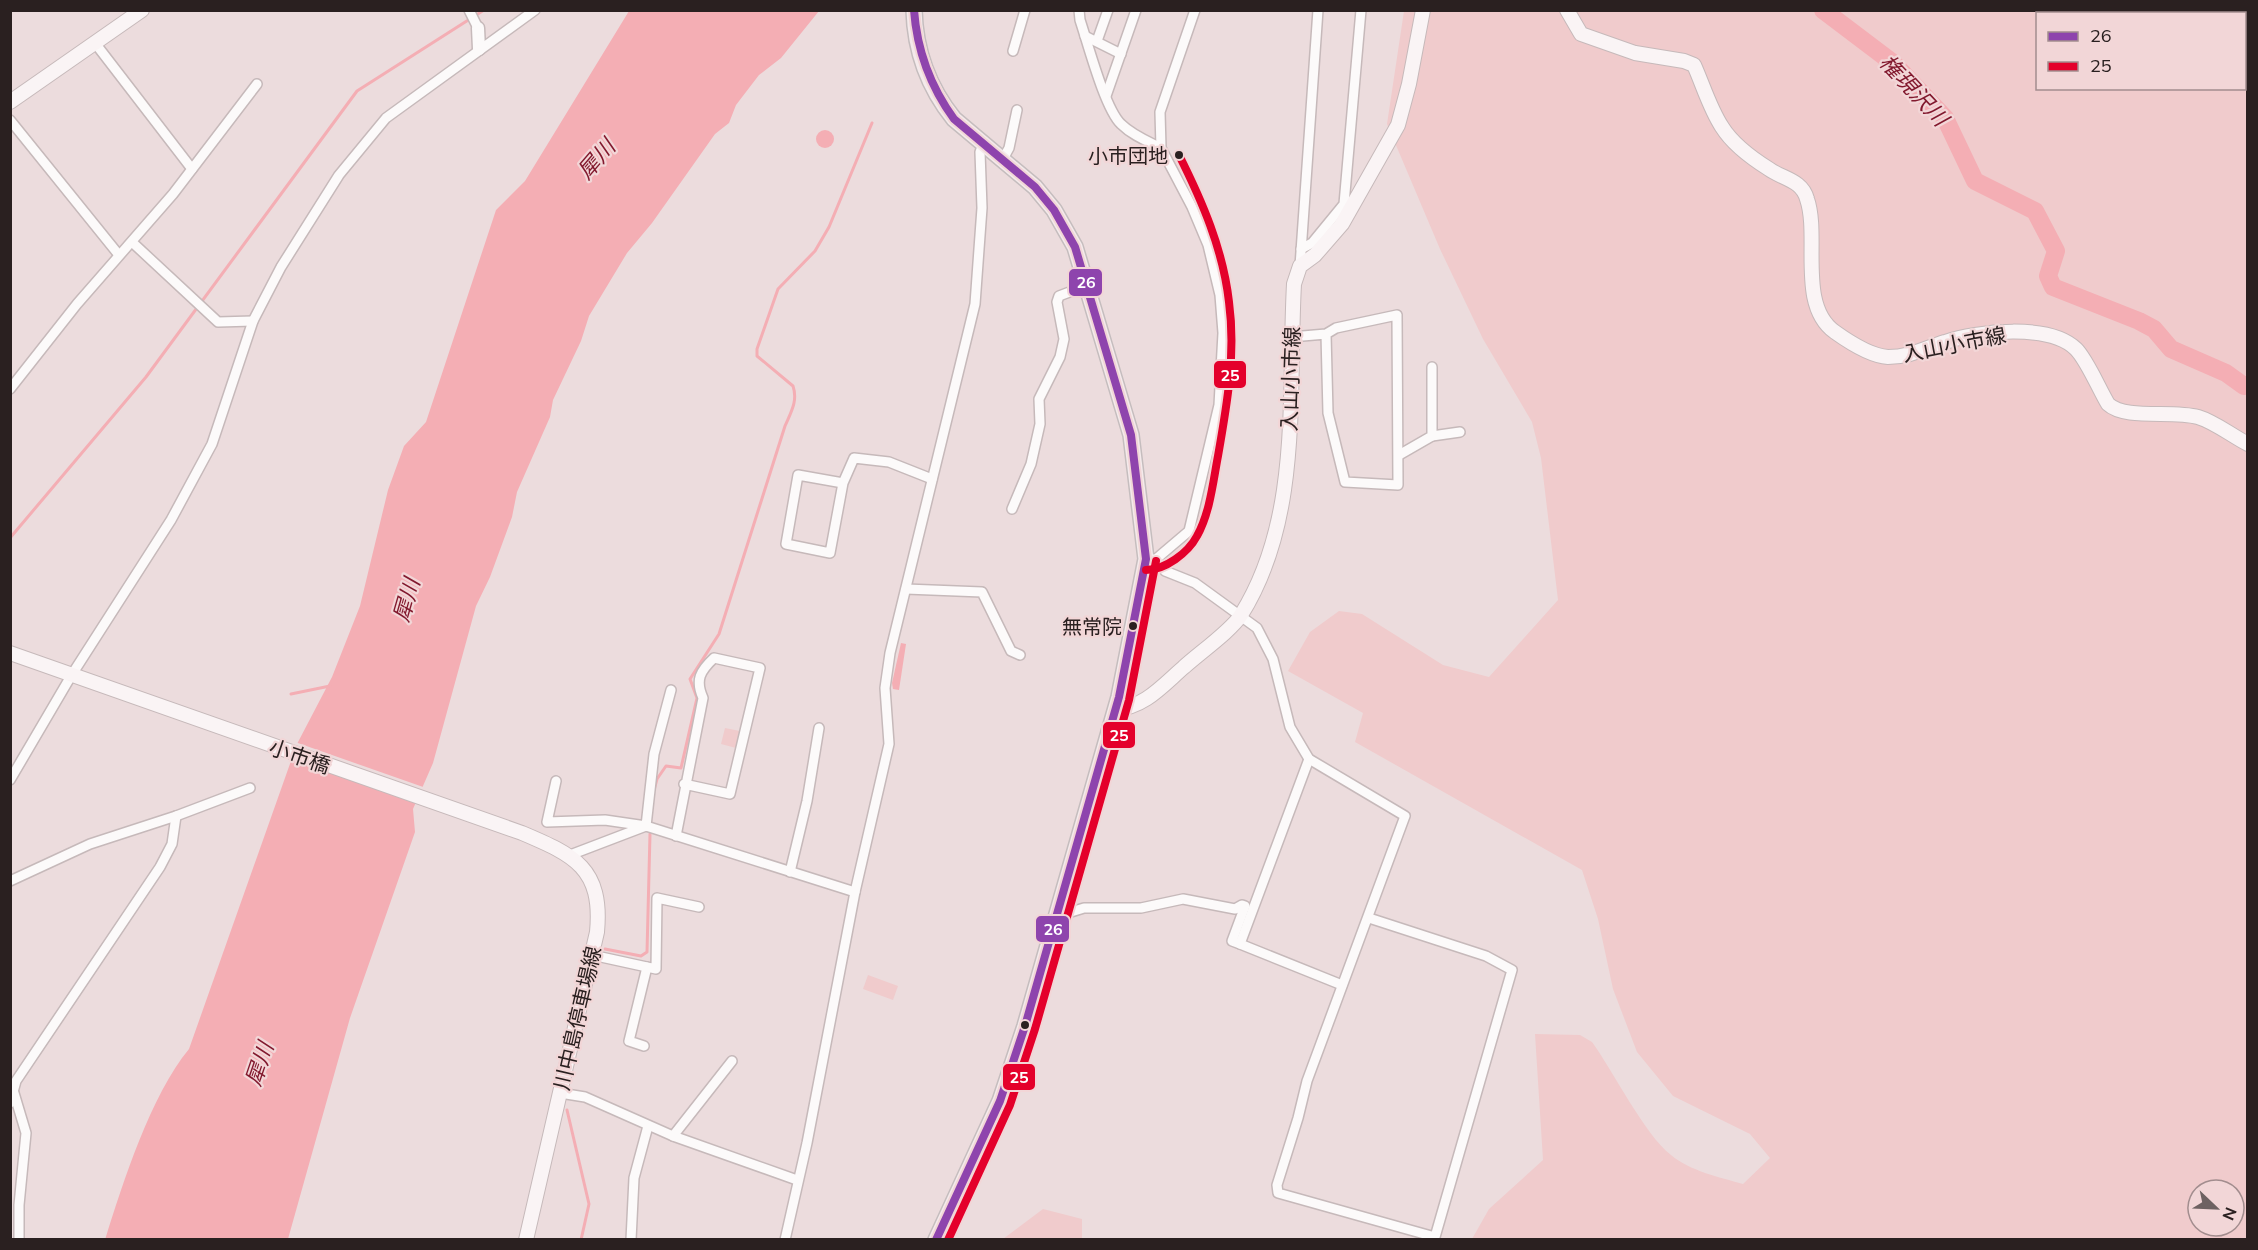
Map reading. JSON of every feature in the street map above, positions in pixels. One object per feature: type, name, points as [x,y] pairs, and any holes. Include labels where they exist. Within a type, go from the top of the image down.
[{"type":"highway","points":[[914,10],[916,39],[934,89],[954,119],[1035,187],[1054,210],[1076,247],[1131,435],[1146,559],[1135,627],[1116,709],[1058,916],[1000,1101],[936,1239]]},
{"type":"main road","points":[[10,102],[142,10]]},
{"type":"main road","points":[[1300,266],[1315,255],[1342,224],[1398,125],[1423,10]]},
{"type":"main road","name":"入山小市線","points":[[1567,10],[1581,34],[1635,53],[1684,61],[1694,65],[1722,128],[1771,171],[1794,180],[1807,197],[1813,287],[1820,315],[1833,331],[1859,346],[1886,357],[1916,354],[1944,342],[1973,335],[2008,331],[2044,333],[2076,349],[2113,409],[2128,413],[2173,412],[2201,418],[2247,444]]},
{"type":"main road","name":"入山小市線","points":[[1116,709],[1134,707],[1151,696],[1241,617],[1265,563],[1277,528],[1286,480],[1294,284],[1300,266]]},
{"type":"main road","points":[[10,653],[74,677]]},
{"type":"main road","name":"小市橋","points":[[74,677],[522,833]]},
{"type":"main road","name":"川中島停車場線","points":[[522,833],[570,855],[582,866],[592,883],[597,900],[598,917],[592,956],[526,1239]]},
{"type":"street","points":[[469,10],[478,28],[479,49]]},
{"type":"street","points":[[10,780],[171,520],[212,444],[253,321],[282,267],[339,175],[386,118],[535,10]]},
{"type":"street","points":[[1013,51],[1025,10]]},
{"type":"street","points":[[1079,10],[1085,36],[1106,97],[1119,123],[1138,137],[1161,148]]},
{"type":"street","points":[[1097,41],[1108,10]]},
{"type":"street","points":[[1106,97],[1136,10]]},
{"type":"street","points":[[1146,559],[1156,559],[1189,531],[1219,405],[1223,333],[1220,295],[1208,245],[1187,194],[1161,148],[1160,112],[1195,10]]},
{"type":"street","points":[[1300,266],[1318,10]]},
{"type":"street","points":[[1301,249],[1312,243],[1344,204],[1361,10]]},
{"type":"street","points":[[1085,36],[1120,54]]},
{"type":"street","points":[[95,43],[192,169]]},
{"type":"street","points":[[10,389],[119,255],[133,243],[256,84]]},
{"type":"street","points":[[1003,159],[1009,148],[1017,110]]},
{"type":"street","points":[[10,120],[119,255]]},
{"type":"street","points":[[785,1239],[807,1143],[855,892],[889,744],[885,688],[906,589],[975,304],[982,208],[980,152],[983,144]]},
{"type":"street","points":[[133,243],[185,292],[206,308],[218,322],[253,321]]},
{"type":"street","points":[[1012,508],[1027,477],[1033,454],[1040,424],[1039,399],[1060,357],[1064,339],[1057,302],[1059,296],[1088,285]]},
{"type":"street","points":[[1291,337],[1326,334],[1336,328],[1397,315],[1398,485],[1345,482],[1328,413],[1326,334]]},
{"type":"street","points":[[1432,367],[1432,436]]},
{"type":"street","points":[[1399,454],[1432,436],[1460,432]]},
{"type":"street","points":[[843,483],[798,476],[786,544],[830,553],[843,483],[854,458],[889,462],[932,479]]},
{"type":"street","points":[[1166,571],[1194,583],[1257,628],[1273,658],[1290,727],[1309,759],[1405,816],[1307,1081],[1277,1185],[1278,1193],[1435,1237],[1512,970],[1486,956],[1369,918]]},
{"type":"street","points":[[906,589],[982,592],[1011,651],[1020,655]]},
{"type":"street","points":[[675,836],[684,784],[703,698],[698,687],[704,667],[714,658],[760,668],[730,794],[684,784]]},
{"type":"street","points":[[646,826],[654,754],[671,690]]},
{"type":"street","points":[[790,872],[807,801],[819,728]]},
{"type":"street","points":[[1240,945],[1309,759]]},
{"type":"street","points":[[556,781],[547,822],[605,820],[646,826],[855,892]]},
{"type":"street","points":[[10,881],[90,844],[176,816],[250,788]]},
{"type":"street","points":[[10,1102],[12,1089],[16,1082],[160,867],[172,844],[176,816]]},
{"type":"street","points":[[570,855],[646,826]]},
{"type":"street","points":[[592,956],[656,969],[657,898],[699,906]]},
{"type":"street","points":[[1058,916],[1084,908],[1141,908],[1183,899],[1235,909],[1242,905],[1245,906],[1232,941],[1342,985]]},
{"type":"street","points":[[644,1046],[629,1041],[647,967]]},
{"type":"street","points":[[673,1136],[732,1061]]},
{"type":"street","points":[[12,1089],[26,1133],[19,1205],[19,1239]]},
{"type":"street","points":[[560,1093],[585,1097],[673,1136],[797,1180]]},
{"type":"street","points":[[631,1239],[634,1178],[648,1126]]},
{"type":"shaded area","points":[[1404,11],[2247,11],[2247,1239],[1472,1239],[1489,1209],[1543,1160],[1535,1034],[1580,1035],[1592,1042],[1651,1133],[1661,1146],[1679,1161],[1705,1173],[1743,1184],[1770,1158],[1750,1134],[1673,1096],[1637,1052],[1613,989],[1598,919],[1582,870],[1355,742],[1363,713],[1288,671],[1310,632],[1339,611],[1362,614],[1443,665],[1489,677],[1558,600],[1541,458],[1532,422],[1483,339],[1440,249],[1387,124]]},
{"type":"shaded area","points":[[725,728],[740,731],[736,748],[721,744]]},
{"type":"shaded area","points":[[868,975],[898,986],[893,1000],[863,989]]},
{"type":"shaded area","points":[[1043,1209],[1082,1219],[1082,1239],[1003,1239]]},
{"type":"water","name":"犀川","points":[[629,11],[819,11],[781,58],[759,75],[736,105],[729,123],[715,134],[652,223],[627,253],[589,316],[581,341],[553,400],[550,417],[517,492],[512,517],[490,577],[476,606],[433,763],[413,809],[415,832],[350,1018],[288,1239],[105,1240],[129,1166],[150,1114],[175,1068],[189,1049],[297,744],[332,677],[360,606],[388,490],[404,446],[426,422],[496,210],[525,181]]},
{"type":"water","points":[[825,130],[831,133],[834,139],[831,145],[825,148],[819,145],[816,139],[819,133]]},
{"type":"water","points":[[901,643],[906,644],[899,690],[893,689],[892,683]]},
{"type":"pier","points":[[295,742],[426,788],[419,803],[290,757]]},
{"type":"waterway","points":[[10,538],[146,377],[357,91],[484,10]]},
{"type":"waterway","name":"権現沢川","points":[[1823,10],[1893,63],[1945,118],[1975,181],[2035,211],[2056,251],[2048,276],[2053,287],[2139,321],[2154,329],[2171,349],[2226,373],[2244,386],[2248,385]]},
{"type":"waterway","points":[[654,790],[657,779],[666,766],[681,768],[697,698],[690,679],[719,634],[793,406],[795,397],[793,386],[757,356],[757,349],[778,289],[815,251],[829,227],[872,123]]},
{"type":"waterway","points":[[291,694],[330,686]]},
{"type":"waterway","points":[[605,949],[641,956],[647,952],[650,834]]},
{"type":"waterway","points":[[567,1110],[589,1204],[581,1240]]},
{"type":"transit line","name":"26","points":[[914,10],[918,40],[926,68],[938,94],[954,119],[1035,187],[1054,210],[1075,247],[1131,435],[1146,559],[1119,697],[1025,1026],[1000,1101],[936,1240]]},
{"type":"transit line","name":"25","points":[[1146,570],[1168,564],[1182,554],[1193,542],[1201,527],[1213,487],[1230,379],[1231,321],[1222,263],[1196,190],[1179,155]]},
{"type":"transit line","name":"25","points":[[948,1240],[1010,1105],[1035,1029],[1129,700],[1156,561]]},
{"type":"place","name":"小市団地","points":[[1179,155]]},
{"type":"place","name":"無常院","points":[[1133,626]]}]
